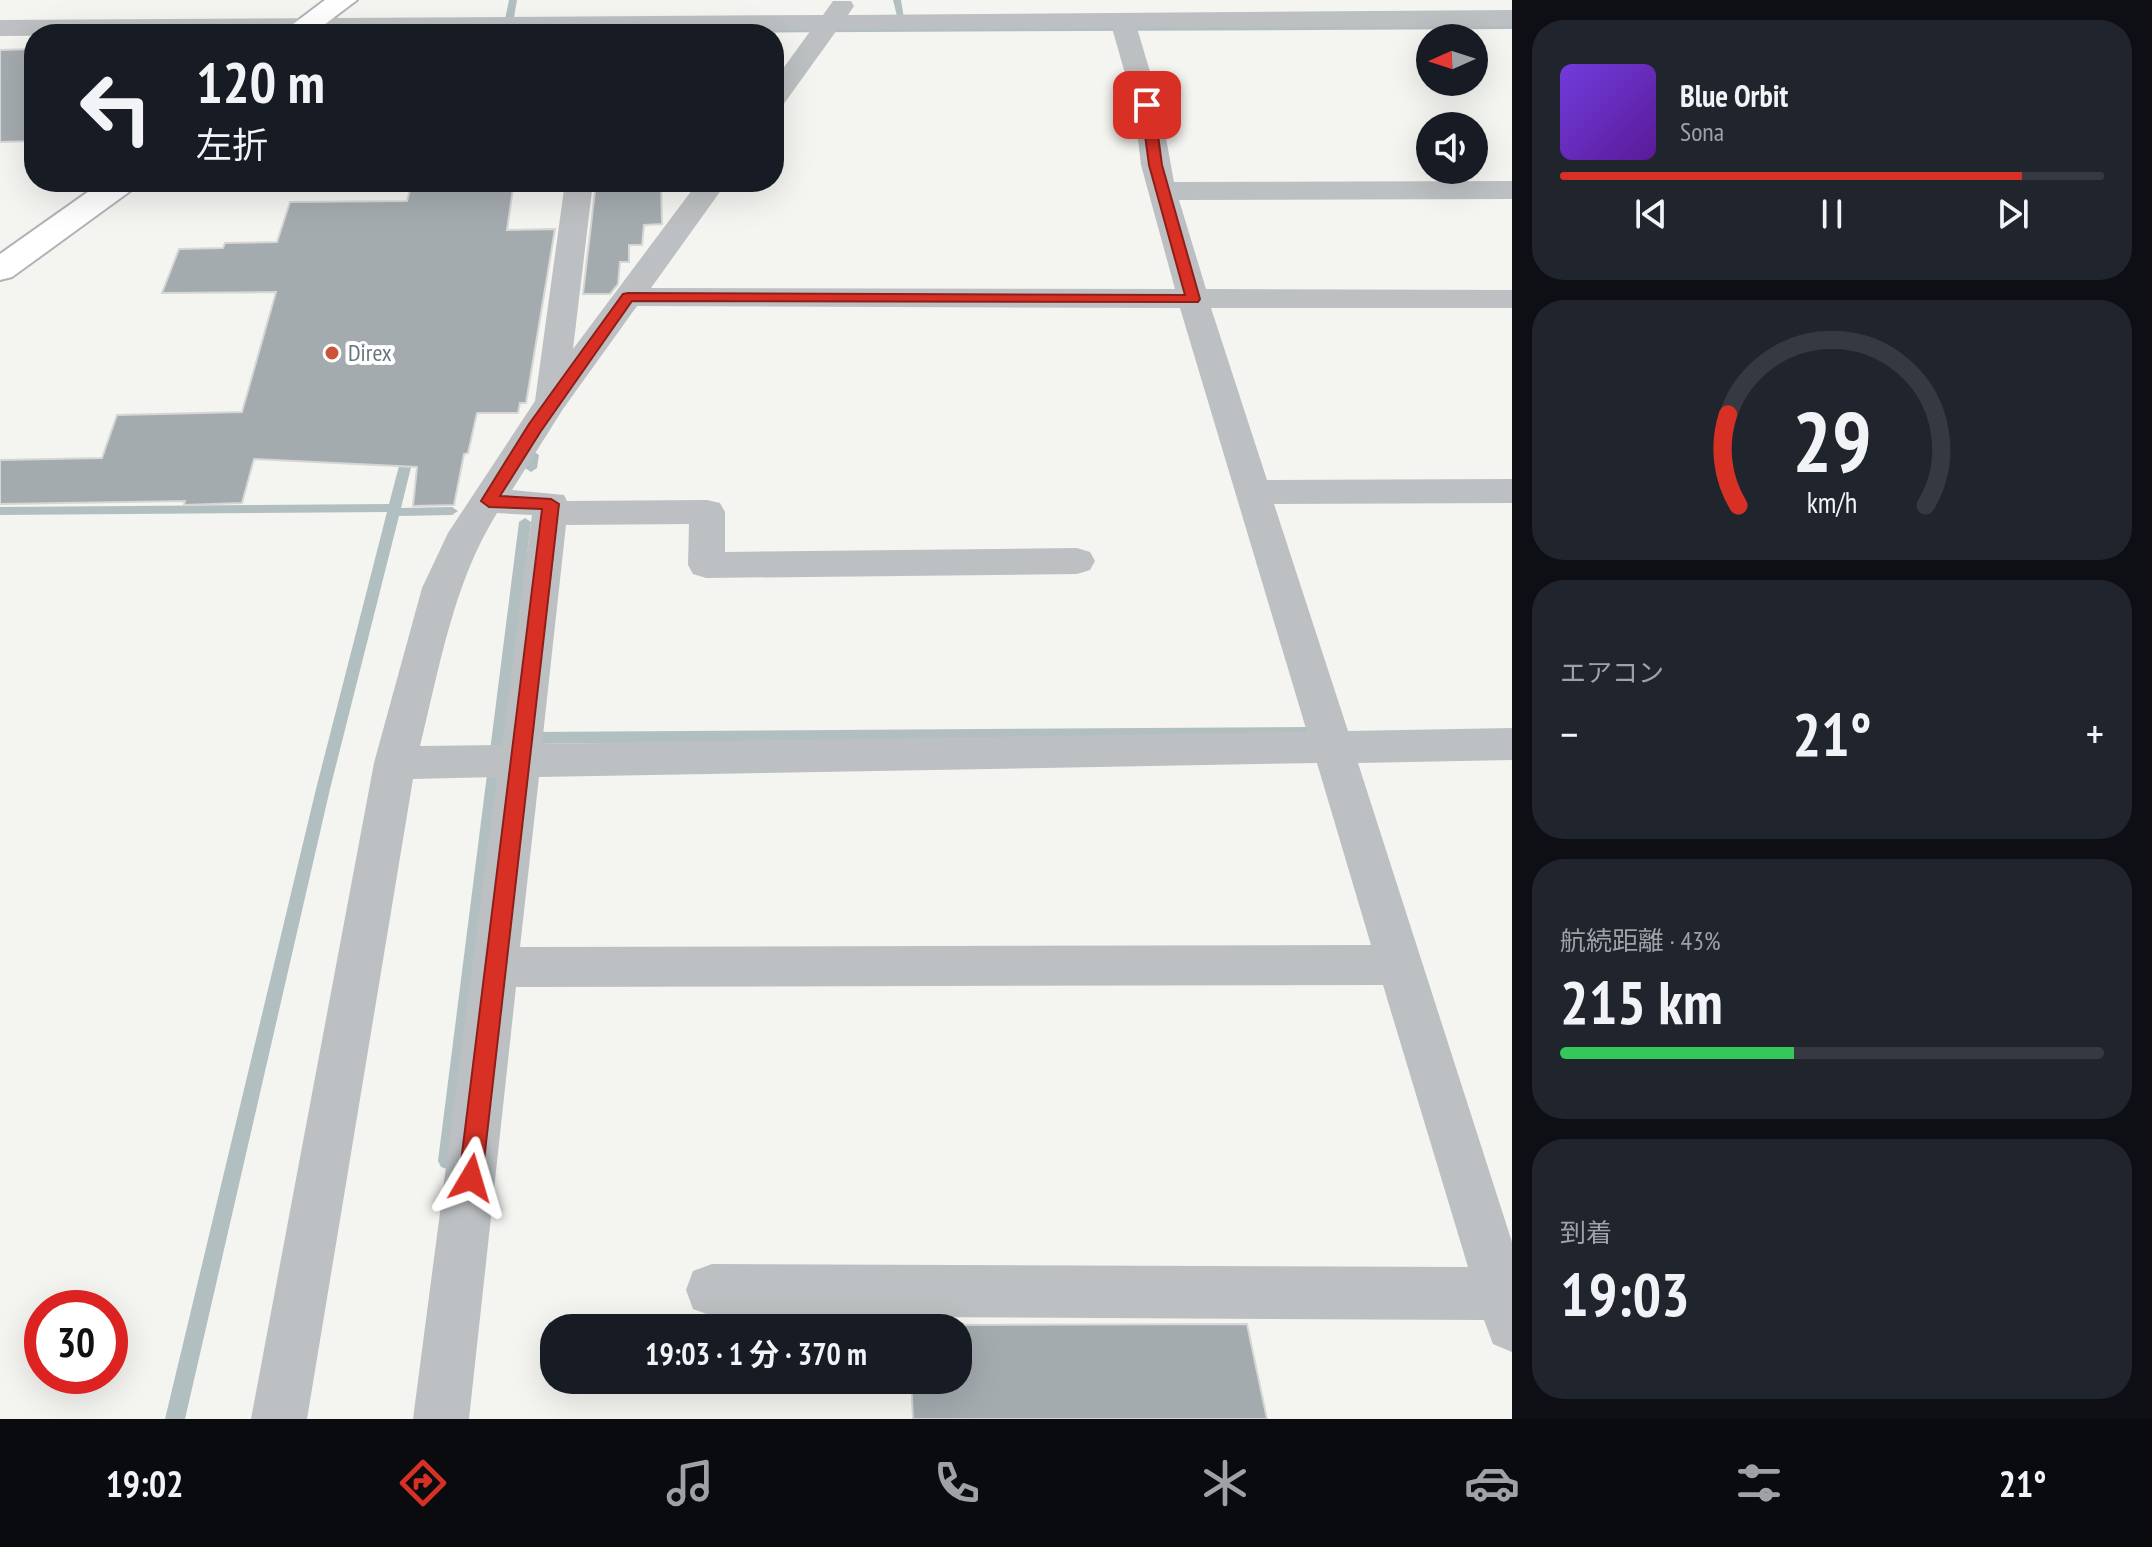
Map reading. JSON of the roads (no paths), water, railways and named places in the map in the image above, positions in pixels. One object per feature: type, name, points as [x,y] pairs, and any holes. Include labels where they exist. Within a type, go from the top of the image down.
[{"type":"highway","points":[[322,24],[375,0]]},
{"type":"highway","points":[[0,241],[70,192]]},
{"type":"highway","points":[[0,270],[108,192]]},
{"type":"street","points":[[784,85],[846,0]]},
{"type":"street","points":[[784,28],[1124,27],[1234,10],[1512,18]]},
{"type":"street","points":[[322,24],[509,24]]},
{"type":"street","points":[[712,1290],[1507,1310],[1193,299],[1155,165],[1147,105],[1124,27]]},
{"type":"street","points":[[0,28],[24,28]]},
{"type":"street","points":[[1162,191],[1512,190]]},
{"type":"street","points":[[550,403],[578,192]]},
{"type":"street","points":[[279,1419],[395,763],[441,588],[461,542],[550,403],[706,192]]},
{"type":"street","points":[[628,297],[1512,299]]},
{"type":"street","points":[[1253,492],[1512,491]]},
{"type":"street","points":[[441,1419],[497,967],[513,752],[551,504],[489,501]]},
{"type":"street","points":[[550,513],[707,512],[706,565],[1077,561]]},
{"type":"street","points":[[395,763],[513,752],[1512,744]]},
{"type":"street","points":[[497,967],[1399,965]]},
{"type":"waterway","points":[[509,24],[513,0]]},
{"type":"waterway","points":[[897,0],[901,16]]},
{"type":"waterway","points":[[784,30],[1512,26]]},
{"type":"waterway","points":[[394,508],[410,447]]},
{"type":"waterway","points":[[531,468],[533,455]]},
{"type":"waterway","points":[[0,511],[394,508]]},
{"type":"waterway","points":[[175,1419],[323,789],[394,508]]},
{"type":"waterway","points":[[395,512],[452,511]]},
{"type":"waterway","points":[[447,1161],[525,522]]},
{"type":"waterway","points":[[525,738],[1308,732]]},
{"type":"place","name":"Direx","points":[[332,353]]}]
